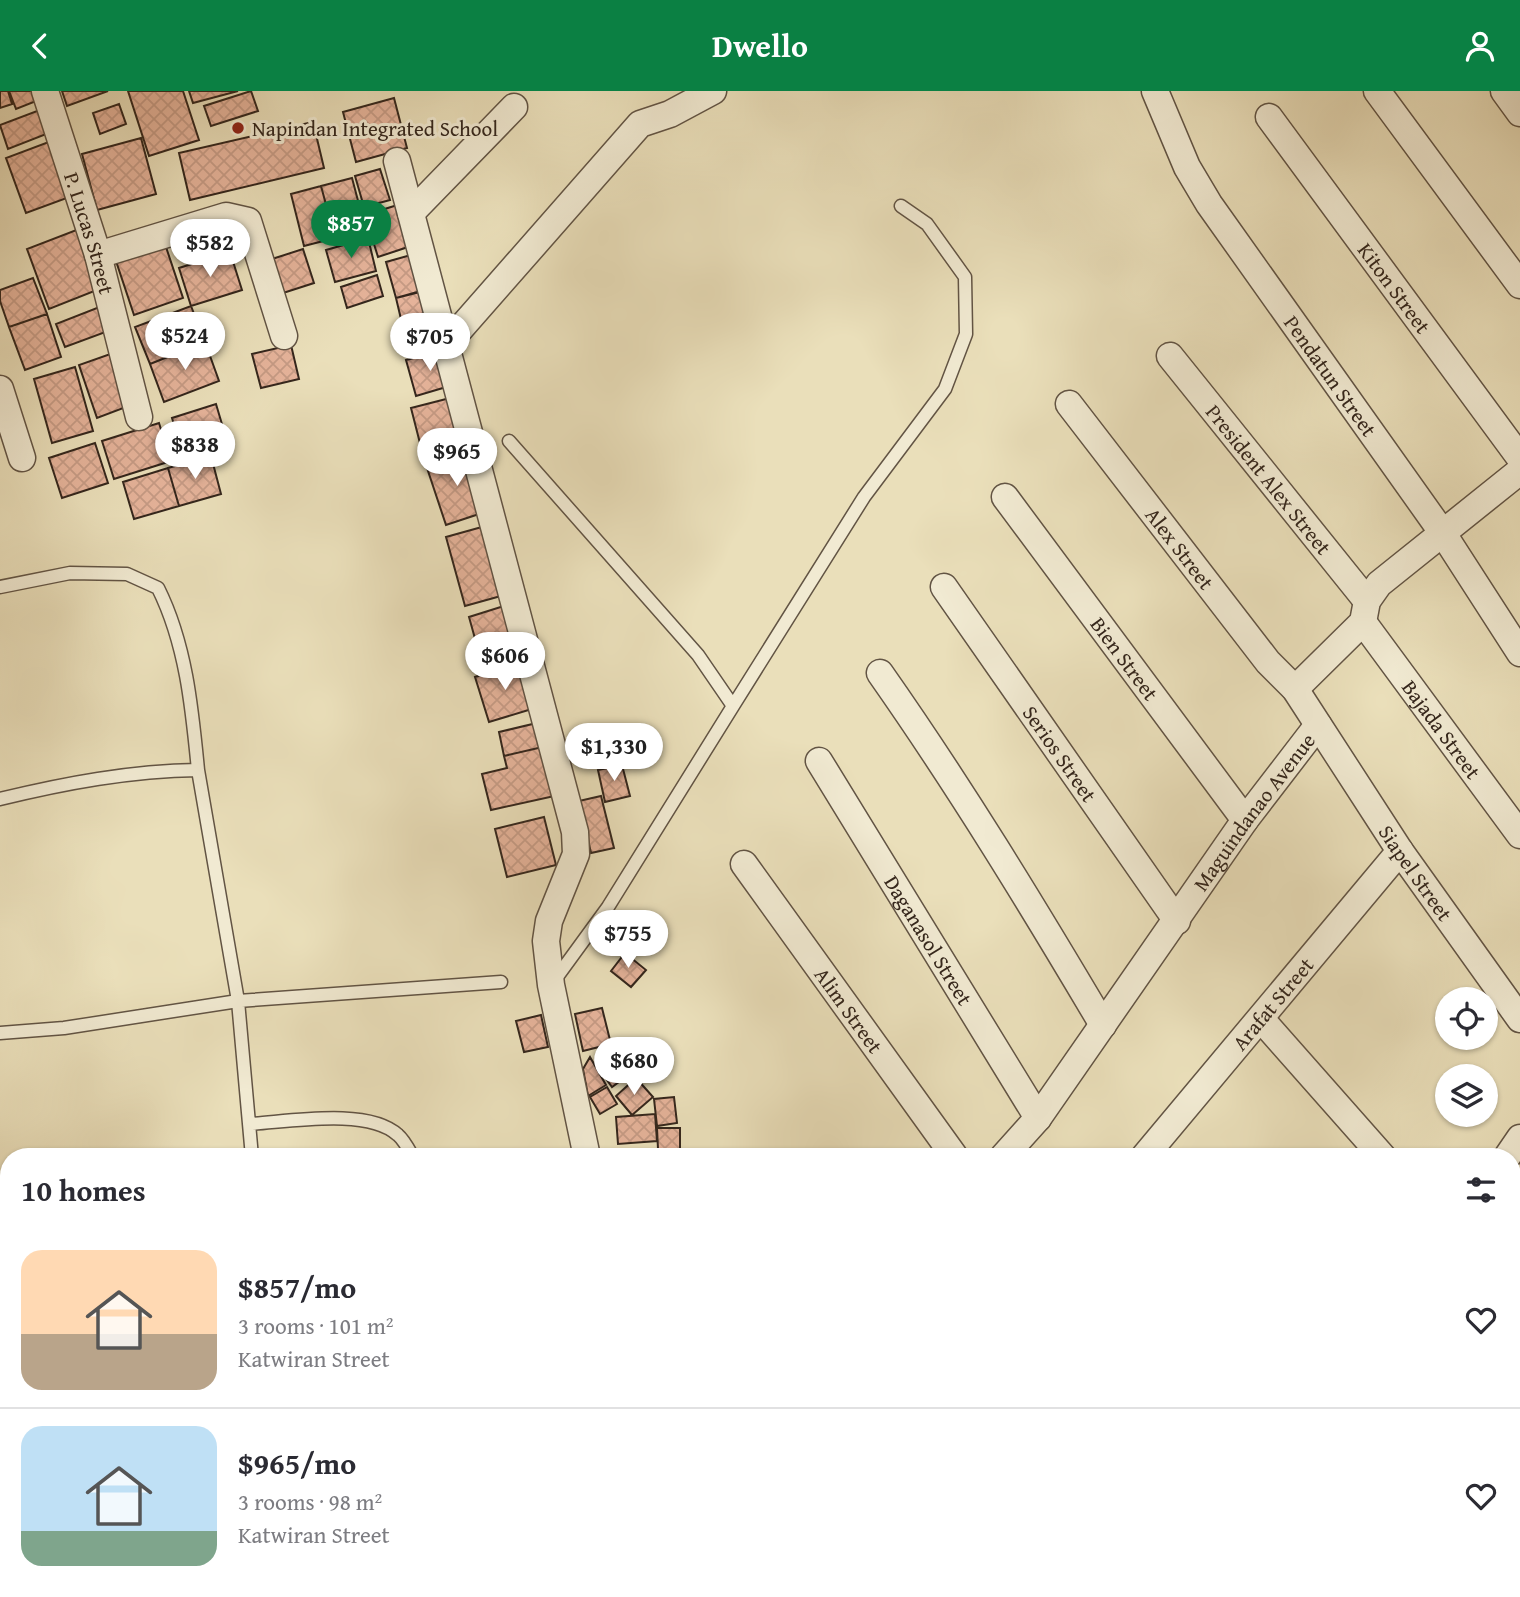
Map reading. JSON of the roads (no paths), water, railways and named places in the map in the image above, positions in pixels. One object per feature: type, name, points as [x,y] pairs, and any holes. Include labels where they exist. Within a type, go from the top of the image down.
[{"type":"street","name":"P. Lucas Street","points":[[45,91],[98,255],[139,417]]},
{"type":"street","points":[[446,345],[640,124],[670,114],[707,97],[713,91]]},
{"type":"street","name":"Pendatun Street","points":[[1155,91],[1187,167],[1209,204],[1442,533],[1520,653]]},
{"type":"street","points":[[1377,91],[1520,285]]},
{"type":"street","points":[[1504,91],[1520,113]]},
{"type":"street","points":[[411,213],[514,107]]},
{"type":"street","name":"Kiton Street","points":[[1269,117],[1520,459]]},
{"type":"street","points":[[397,160],[575,832],[576,854],[548,931],[551,985],[585,1148]]},
{"type":"street","points":[[98,255],[226,216],[248,221],[284,336]]},
{"type":"street","name":"President Alex Street","points":[[1170,356],[1365,612]]},
{"type":"street","points":[[0,389],[22,458]]},
{"type":"street","name":"Alex Street","points":[[1069,404],[1268,662],[1295,689]]},
{"type":"street","points":[[1295,689],[1365,612],[1379,584],[1520,471]]},
{"type":"street","name":"Bien Street","points":[[1006,497],[1245,820]]},
{"type":"street","name":"Serios Street","points":[[944,587],[1177,921]]},
{"type":"street","name":"Bajada Street","points":[[1365,612],[1520,835]]},
{"type":"street","points":[[880,673],[995,844],[1103,1025]]},
{"type":"street","name":"Maguindanao Avenue","points":[[1011,1148],[1038,1118],[1245,820],[1318,725],[1295,689]]},
{"type":"street","name":"Siapel Street","points":[[1318,725],[1399,851],[1520,1019]]},
{"type":"street","name":"Daganasol Street","points":[[819,761],[1038,1118]]},
{"type":"street","name":"Arafat Street","points":[[1152,1148],[1399,851]]},
{"type":"street","name":"Alim Street","points":[[744,864],[949,1148]]},
{"type":"street","points":[[1261,1019],[1375,1148]]},
{"type":"lane","points":[[551,985],[608,907],[864,497],[945,389],[966,334],[965,277],[927,224],[901,206]]},
{"type":"lane","points":[[509,441],[698,655],[733,706]]},
{"type":"lane","points":[[0,587],[81,573],[127,574],[158,587],[173,616],[192,703],[198,770],[238,1001],[251,1148]]},
{"type":"lane","points":[[0,799],[67,782],[153,770],[198,770]]},
{"type":"lane","points":[[0,1033],[64,1028],[238,1001],[501,982]]},
{"type":"lane","points":[[249,1124],[351,1119],[379,1123],[398,1135],[407,1148]]},
{"type":"place","name":"Napindan Integrated School","points":[[238,128]]}]
